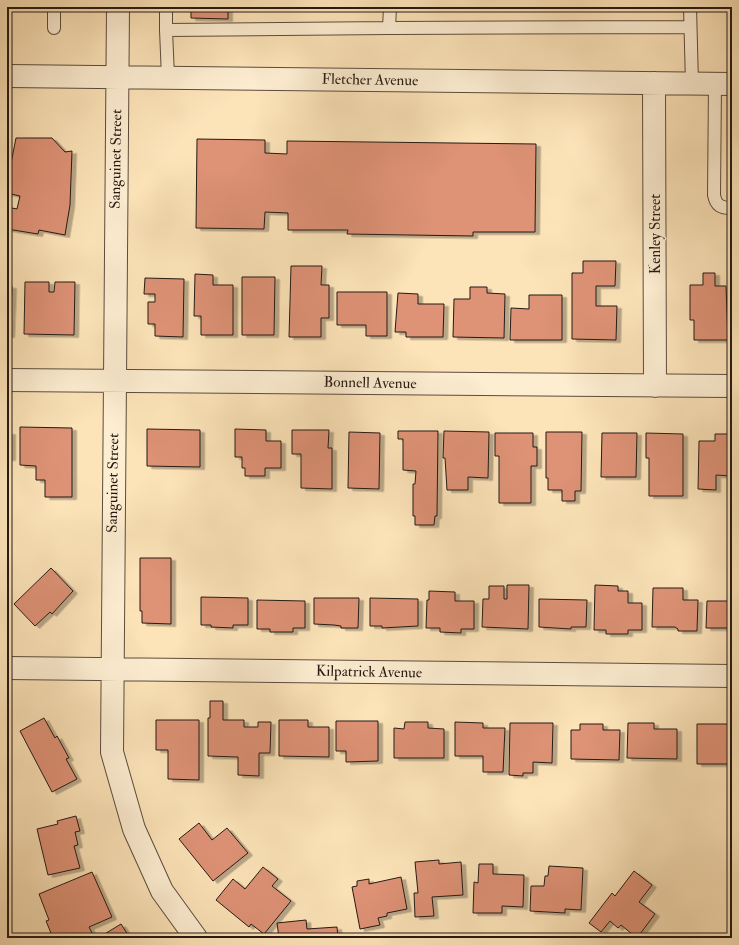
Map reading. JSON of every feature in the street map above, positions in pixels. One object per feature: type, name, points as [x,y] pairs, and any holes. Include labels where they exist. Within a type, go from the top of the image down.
[{"type":"street","name":"Sanguinet Street","points":[[118,7],[112,752],[134,829],[162,891],[196,938]]},
{"type":"street","name":"Fletcher Avenue","points":[[7,76],[723,84]]},
{"type":"street","name":"Kenley Street","points":[[654,83],[655,386]]},
{"type":"street","name":"Bonnell Avenue","points":[[7,380],[732,386]]},
{"type":"street","name":"Kilpatrick Avenue","points":[[7,668],[732,676]]},
{"type":"lane","points":[[54,7],[54,28]]},
{"type":"lane","points":[[166,7],[168,77]]},
{"type":"lane","points":[[389,28],[390,7]]},
{"type":"lane","points":[[690,7],[692,84]]},
{"type":"lane","points":[[166,30],[690,28]]},
{"type":"lane","points":[[723,84],[714,195],[716,203],[721,207],[732,208]]},
{"type":"building","points":[[191,7],[228,7],[228,19],[191,18]]},
{"type":"building","points":[[16,138],[52,138],[65,152],[72,151],[70,205],[65,235],[39,230],[38,234],[7,229],[7,207],[17,209],[20,196],[7,193],[7,172],[9,173]]},
{"type":"building","points":[[197,139],[265,140],[265,153],[287,154],[287,141],[536,144],[535,232],[473,232],[473,236],[347,234],[348,230],[288,230],[288,213],[265,212],[264,229],[196,228]]},
{"type":"building","points":[[583,261],[616,261],[615,286],[596,286],[596,306],[617,306],[616,340],[572,339],[572,273],[583,273]]},
{"type":"building","points":[[291,266],[322,266],[321,285],[329,285],[329,318],[321,318],[321,337],[289,337]]},
{"type":"building","points":[[703,273],[715,273],[715,286],[726,286],[728,340],[694,340],[694,320],[690,320],[690,285],[703,285]]},
{"type":"building","points":[[195,274],[213,275],[213,285],[233,285],[233,335],[201,335],[201,316],[194,316]]},
{"type":"building","points":[[242,277],[275,277],[274,335],[242,335]]},
{"type":"building","points":[[145,278],[184,279],[183,337],[155,336],[155,324],[148,324],[148,302],[155,302],[155,294],[144,294]]},
{"type":"building","points":[[25,282],[49,282],[49,292],[54,292],[55,282],[75,282],[74,335],[24,334]]},
{"type":"building","points":[[7,286],[12,286],[10,335],[7,335]]},
{"type":"building","points":[[470,287],[487,287],[487,293],[505,294],[504,338],[453,337],[454,299],[470,299]]},
{"type":"building","points":[[337,292],[387,292],[387,336],[366,336],[366,325],[337,325]]},
{"type":"building","points":[[398,293],[418,294],[418,304],[444,304],[443,337],[406,337],[406,332],[395,332]]},
{"type":"building","points":[[529,295],[562,295],[562,340],[510,340],[511,308],[529,309]]},
{"type":"building","points":[[20,427],[72,428],[72,497],[45,497],[45,480],[36,480],[36,466],[20,465]]},
{"type":"building","points":[[147,429],[200,430],[200,467],[147,466]]},
{"type":"building","points":[[235,429],[266,430],[266,441],[281,441],[281,468],[265,468],[265,476],[245,476],[245,468],[242,468],[242,457],[235,457]]},
{"type":"building","points":[[292,430],[329,430],[328,448],[332,448],[332,489],[301,488],[301,454],[292,454]]},
{"type":"building","points":[[398,431],[438,431],[437,516],[435,516],[434,525],[415,525],[415,516],[413,516],[413,484],[415,484],[416,471],[403,470],[403,439],[398,439]]},
{"type":"building","points":[[444,431],[489,432],[488,478],[468,477],[468,490],[447,490],[445,458],[443,458]]},
{"type":"building","points":[[7,432],[11,432],[11,458],[7,458]]},
{"type":"building","points":[[349,432],[380,433],[379,489],[348,488]]},
{"type":"building","points":[[546,432],[582,432],[581,491],[575,491],[575,501],[562,501],[562,490],[548,490],[548,478],[546,478]]},
{"type":"building","points":[[495,433],[533,433],[533,447],[537,447],[537,466],[531,466],[531,503],[499,503],[499,456],[495,456]]},
{"type":"building","points":[[602,433],[637,433],[636,477],[601,477]]},
{"type":"building","points":[[646,433],[683,434],[683,496],[649,496],[649,458],[646,458]]},
{"type":"building","points":[[715,434],[732,434],[732,476],[716,475],[716,490],[698,489],[699,441],[715,441]]},
{"type":"building","points":[[140,558],[171,558],[171,624],[142,623],[142,611],[140,611]]},
{"type":"building","points":[[51,568],[73,591],[52,614],[50,612],[35,626],[14,604]]},
{"type":"building","points":[[507,585],[529,585],[528,629],[482,627],[483,599],[489,599],[489,586],[504,586],[504,599],[507,599]]},
{"type":"building","points":[[595,585],[618,586],[618,591],[628,591],[628,603],[642,603],[642,630],[628,630],[628,634],[606,634],[606,630],[594,630]]},
{"type":"building","points":[[653,588],[683,588],[683,600],[698,600],[697,631],[678,631],[675,627],[652,627]]},
{"type":"building","points":[[429,591],[455,592],[455,601],[474,601],[474,629],[461,629],[461,633],[440,632],[440,628],[426,628],[427,600],[429,600]]},
{"type":"building","points":[[201,597],[248,598],[248,625],[233,625],[233,628],[201,625]]},
{"type":"building","points":[[314,598],[359,598],[358,628],[341,628],[341,626],[314,624]]},
{"type":"building","points":[[370,598],[418,599],[418,626],[382,628],[382,626],[370,626]]},
{"type":"building","points":[[539,599],[587,600],[586,627],[571,627],[571,629],[539,627]]},
{"type":"building","points":[[257,600],[305,601],[305,628],[293,628],[293,632],[270,632],[270,629],[257,629]]},
{"type":"building","points":[[707,601],[732,601],[732,628],[706,628]]},
{"type":"building","points":[[210,701],[223,701],[223,720],[244,720],[244,727],[258,727],[258,722],[271,722],[270,753],[259,753],[259,776],[238,775],[238,757],[208,756],[208,718],[210,718]]},
{"type":"building","points":[[44,718],[55,738],[57,736],[69,758],[66,759],[77,779],[52,792],[20,731]]},
{"type":"building","points":[[156,720],[199,720],[199,780],[168,779],[168,750],[156,750]]},
{"type":"building","points":[[279,720],[308,720],[308,727],[329,727],[329,757],[279,756]]},
{"type":"building","points":[[336,721],[378,721],[378,761],[346,762],[346,751],[336,751]]},
{"type":"building","points":[[405,722],[428,722],[428,728],[444,729],[444,758],[394,758],[394,728],[404,729]]},
{"type":"building","points":[[455,722],[483,723],[483,728],[505,728],[503,772],[483,772],[483,756],[455,756]]},
{"type":"building","points":[[510,723],[553,723],[552,763],[533,762],[533,773],[523,773],[523,776],[509,775]]},
{"type":"building","points":[[628,723],[654,723],[654,729],[677,729],[677,759],[627,758]]},
{"type":"building","points":[[580,724],[603,724],[603,730],[620,730],[619,760],[571,759],[571,730],[580,730]]},
{"type":"building","points":[[697,724],[729,724],[729,764],[697,764]]},
{"type":"building","points":[[76,816],[80,831],[75,832],[78,845],[74,846],[80,868],[48,875],[37,829],[58,824],[57,821]]},
{"type":"building","points":[[199,823],[212,840],[227,828],[248,853],[213,881],[179,839]]},
{"type":"building","points":[[439,860],[439,864],[461,862],[463,895],[432,897],[434,916],[415,917],[414,893],[418,893],[415,862]]},
{"type":"building","points":[[479,864],[493,864],[493,874],[524,875],[523,907],[502,906],[502,913],[473,913],[474,882],[478,883]]},
{"type":"building","points":[[549,866],[583,868],[581,910],[565,909],[565,913],[530,911],[531,886],[544,886],[545,876],[548,876]]},
{"type":"building","points":[[263,867],[278,879],[272,886],[291,901],[264,934],[251,924],[249,927],[216,900],[233,879],[245,889]]},
{"type":"building","points":[[634,871],[652,885],[639,902],[655,914],[637,938],[621,925],[618,928],[610,921],[601,932],[589,923],[612,893],[615,896]]},
{"type":"building","points":[[92,872],[112,917],[89,927],[92,933],[79,938],[76,934],[67,938],[53,938],[46,921],[49,920],[39,894]]},
{"type":"building","points":[[401,877],[407,909],[387,913],[387,916],[378,918],[380,925],[360,929],[352,887],[357,886],[357,881],[369,879],[369,884]]},
{"type":"building","points":[[306,920],[307,929],[337,927],[338,938],[279,938],[277,923]]},
{"type":"building","points":[[121,924],[130,938],[98,938]]}]
